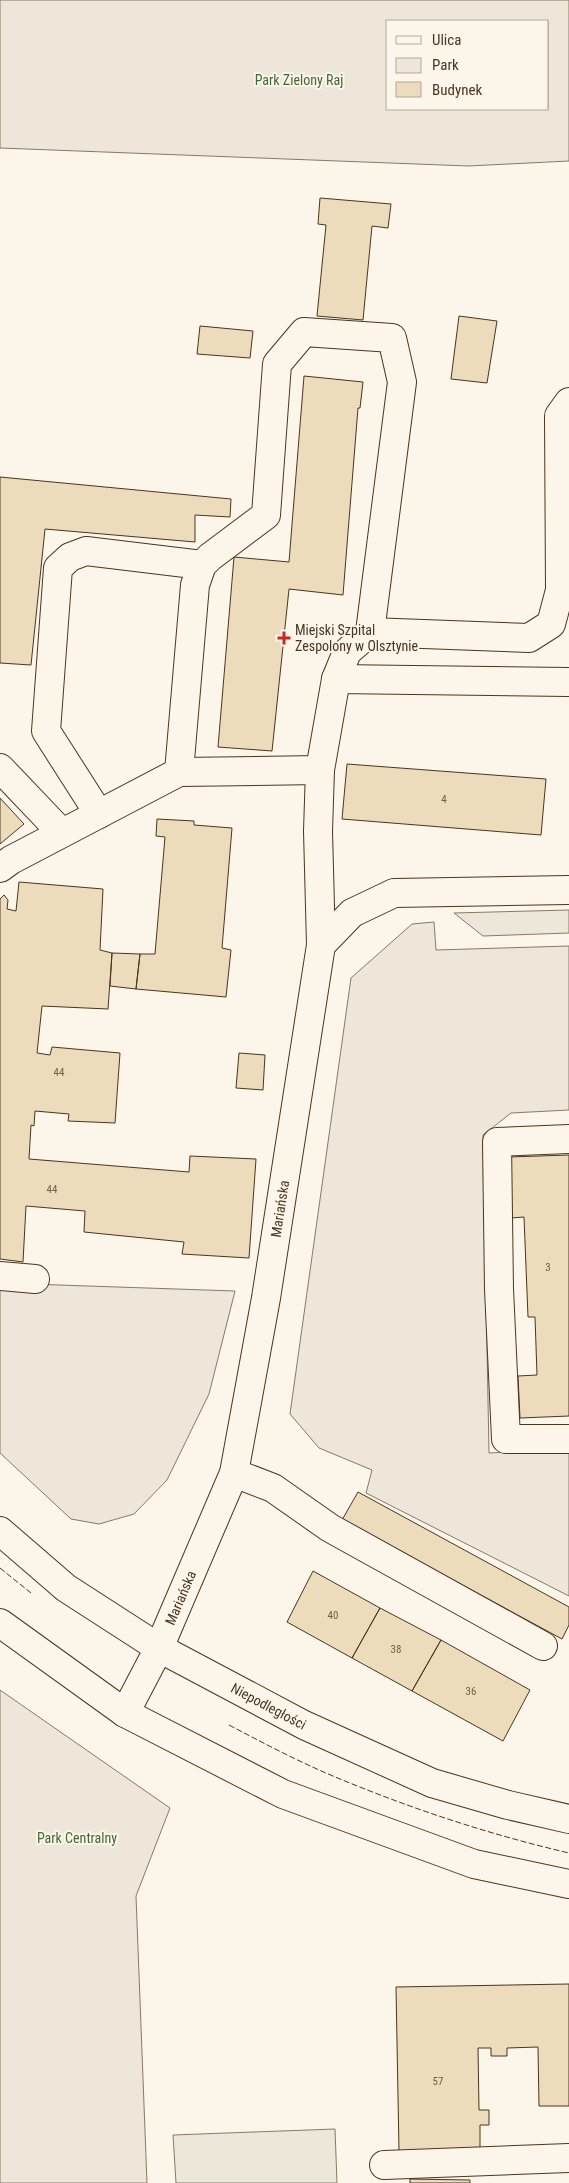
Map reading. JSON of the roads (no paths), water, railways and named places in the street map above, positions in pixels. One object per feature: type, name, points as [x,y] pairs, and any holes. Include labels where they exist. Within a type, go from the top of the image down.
[{"type":"street","points":[[179,772],[194,585],[202,565],[210,557],[266,515],[278,364],[304,332],[392,338],[402,382],[370,632],[529,638],[552,624],[560,590],[559,416],[569,402]]},
{"type":"street","points":[[98,814],[46,731],[58,568],[70,557],[86,551],[202,565]]},
{"type":"street","name":"Mariańska","points":[[124,1713],[159,1648],[234,1473],[267,1288],[321,945],[318,831],[320,770],[336,679],[347,652],[370,632]]},
{"type":"street","points":[[336,679],[569,682]]},
{"type":"street","points":[[0,768],[62,833]]},
{"type":"street","points":[[0,868],[11,860],[179,772],[320,770]]},
{"type":"street","points":[[321,945],[352,913],[394,893],[569,890]]},
{"type":"street","points":[[569,1139],[497,1142],[499,1289],[506,1439],[569,1439]]},
{"type":"street","points":[[0,1276],[35,1278]]},
{"type":"street","points":[[234,1473],[273,1488],[330,1528],[544,1646]]},
{"type":"street","name":"Niepodległości","points":[[0,1531],[66,1588],[159,1648],[304,1725],[432,1783],[508,1805],[569,1819]]},
{"type":"street","points":[[0,1623],[124,1713],[283,1794],[474,1864],[569,1884]]},
{"type":"street","points":[[384,2164],[569,2158]]},
{"type":"place","name":"Miejski Szpital Zespolony w Olsztynie","points":[[284,638]]},
{"type":"park label","name":"Park Zielony Raj","points":[[299,80]]},
{"type":"park label","name":"Park Centralny","points":[[77,1838]]}]
